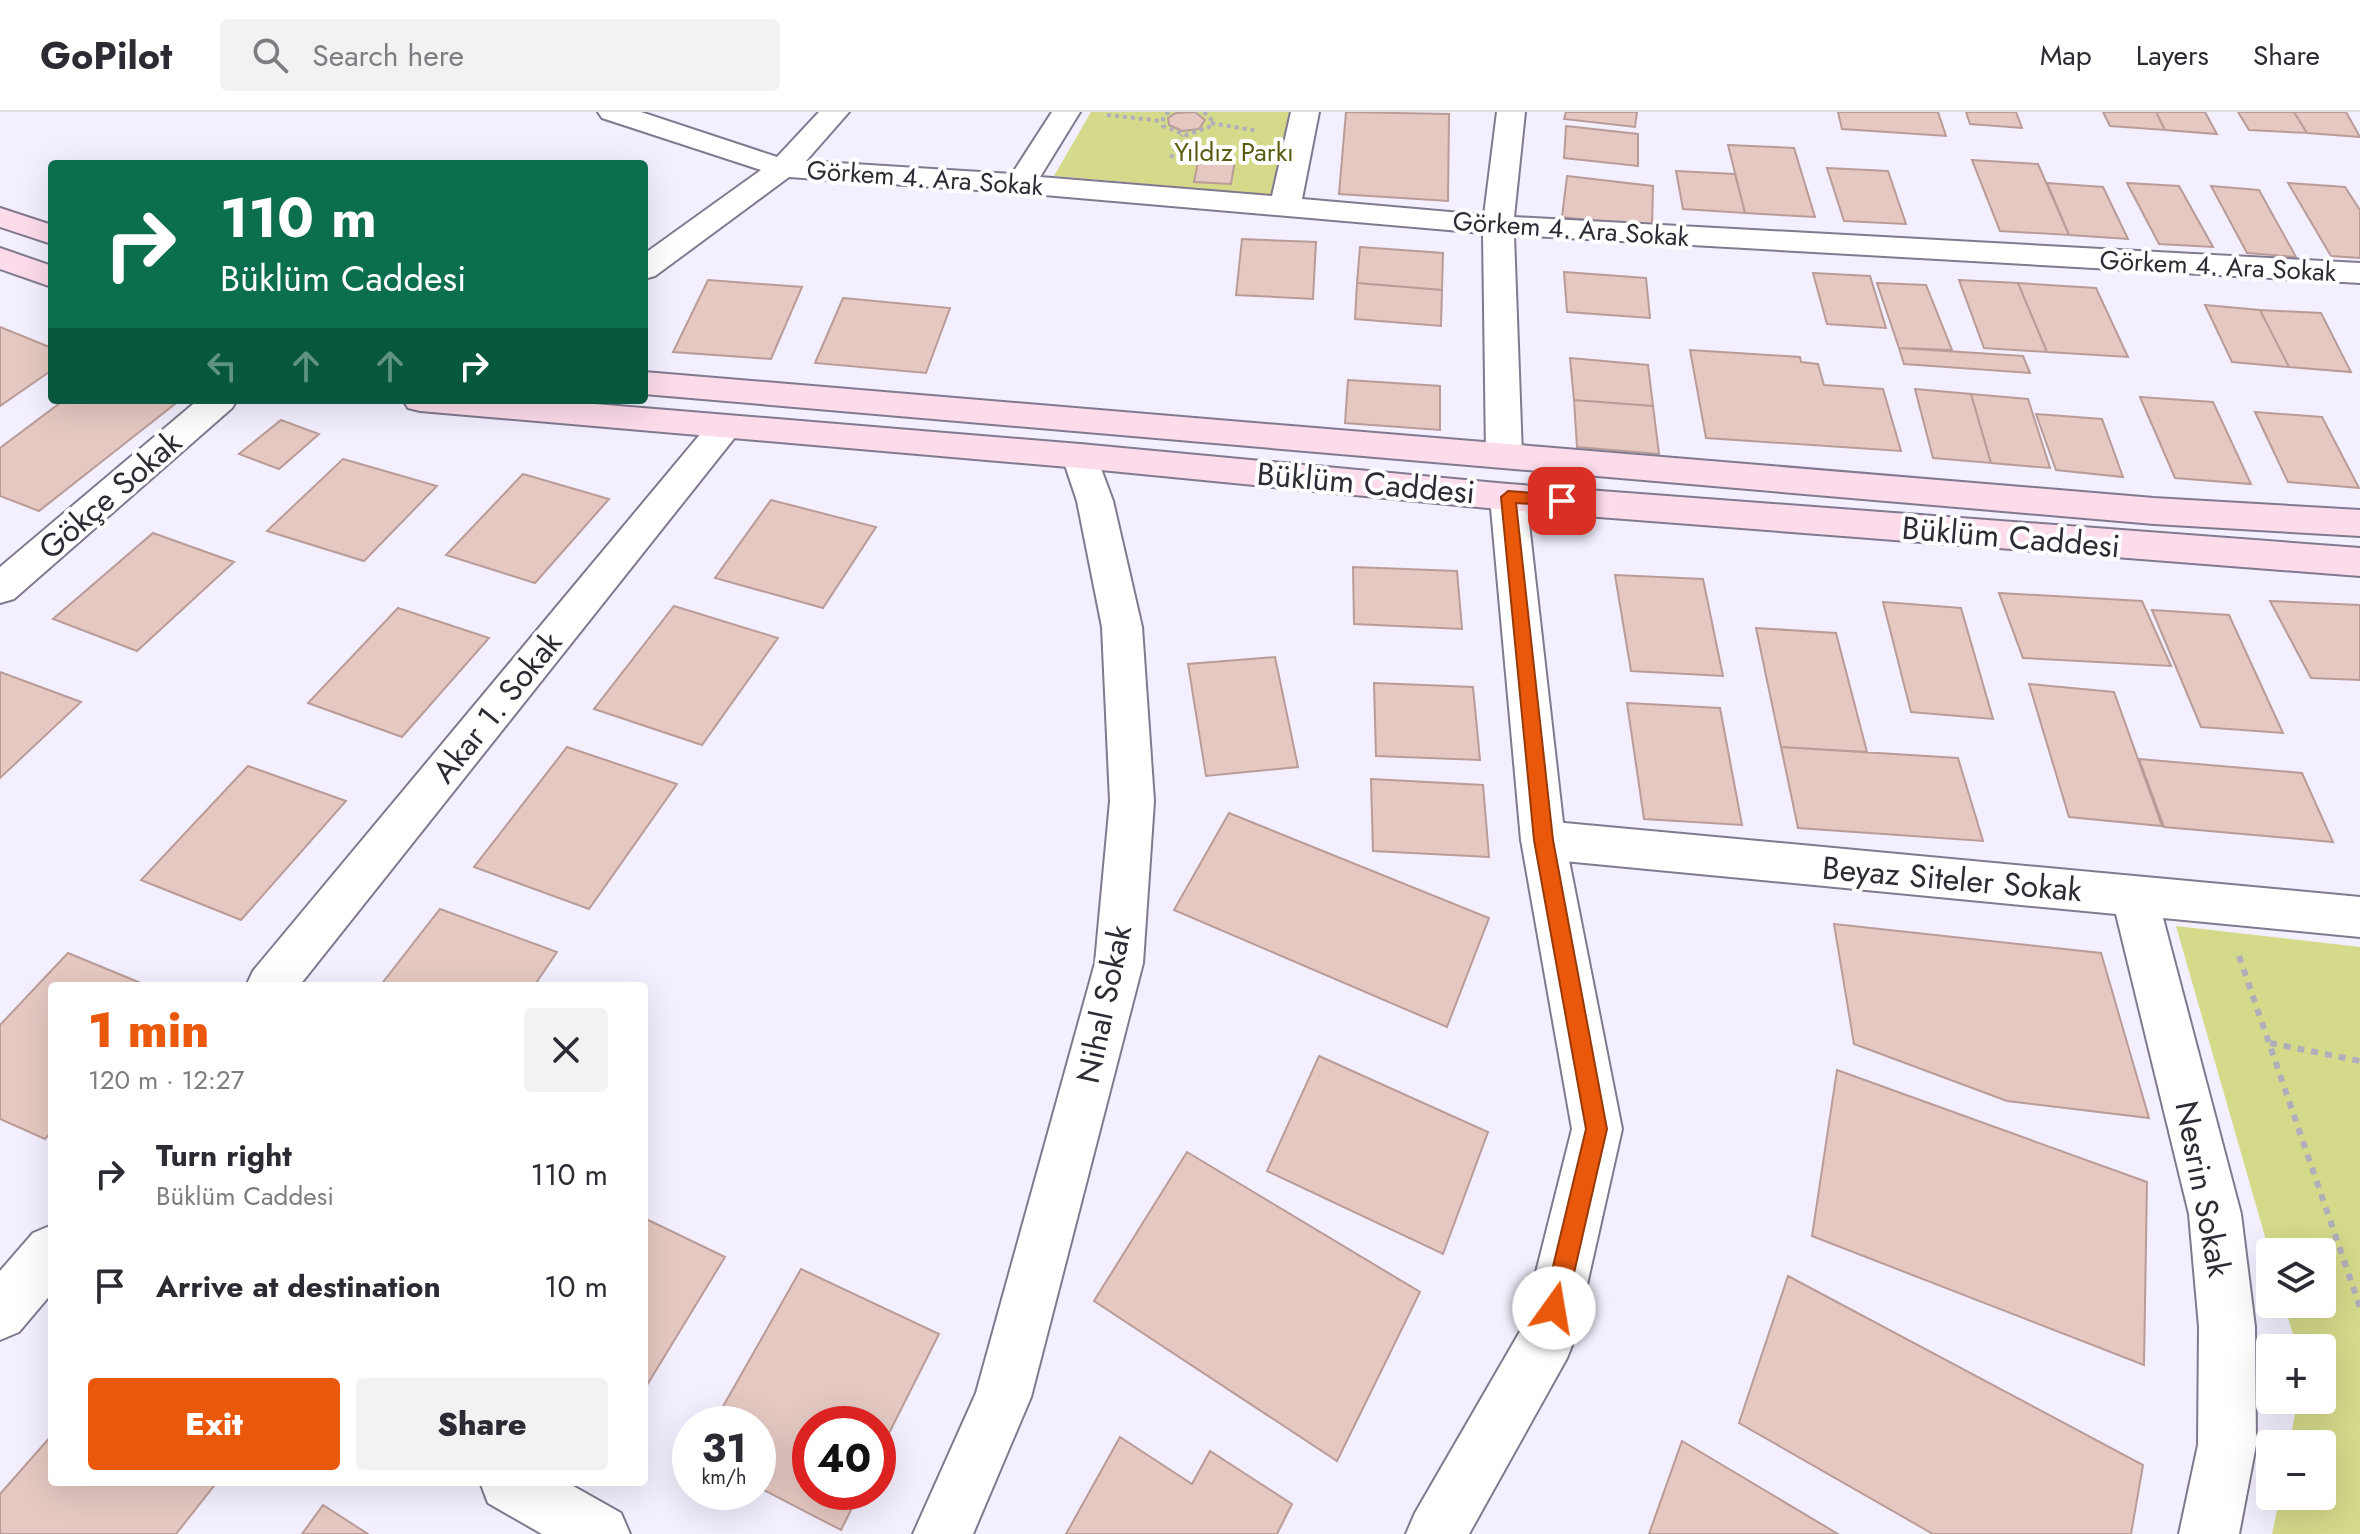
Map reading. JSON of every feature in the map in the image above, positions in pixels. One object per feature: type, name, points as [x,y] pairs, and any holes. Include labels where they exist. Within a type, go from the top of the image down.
[{"type":"main road","points":[[0,217],[48,234]]},
{"type":"main road","points":[[0,258],[48,276]]},
{"type":"main road","name":"Büklüm Caddesi","points":[[648,383],[1506,476],[2360,562]]},
{"type":"main road","name":"Büklüm Caddesi","points":[[463,404],[1080,456],[2360,523]]},
{"type":"street","name":"Görkem 4. Ara Sokak","points":[[612,112],[783,168],[1021,184],[1498,225],[2360,273]]},
{"type":"street","points":[[648,266],[783,168],[835,112]]},
{"type":"street","points":[[1021,184],[1066,112]]},
{"type":"street","points":[[1285,207],[1305,112]]},
{"type":"street","points":[[1436,1534],[1547,1338],[1597,1129],[1543,840],[1506,476],[1498,225],[1511,112]]},
{"type":"street","name":"Gökçe Sokak","points":[[4,581],[215,404]]},
{"type":"street","name":"Akar 1. Sokak","points":[[273,982],[724,428]]},
{"type":"street","name":"Nihal Sokak","points":[[943,1534],[1003,1397],[1119,963],[1132,801],[1122,627],[1095,501],[1080,456]]},
{"type":"street","name":"Beyaz Siteler Sokak","points":[[1543,840],[2360,917]]},
{"type":"street","name":"Nesrin Sokak","points":[[2134,896],[2215,1214],[2227,1327],[2227,1445],[2209,1534]]},
{"type":"street","points":[[0,1313],[48,1257]]},
{"type":"street","points":[[516,1486],[600,1534]]},
{"type":"path","points":[[1162,121],[1169,112]]},
{"type":"path","points":[[1162,121],[1163,126],[1174,133],[1198,134],[1211,123],[1204,112]]},
{"type":"path","points":[[1105,115],[1162,121]]},
{"type":"path","points":[[2221,904],[2360,1307]]},
{"type":"path","points":[[2269,1043],[2360,1061]]},
{"type":"green space","name":"Yıldız Parkı","points":[[1091,112],[1291,112],[1273,195],[1054,176]]},
{"type":"green space","points":[[2176,926],[2360,947],[2360,1534],[2272,1534],[2277,1510],[2336,1510],[2336,1430],[2292,1430],[2295,1414],[2336,1414],[2336,1334],[2293,1334],[2288,1318],[2336,1318],[2336,1238],[2265,1238]]},
{"type":"building","points":[[1195,112],[1205,120],[1199,129],[1182,131],[1169,125],[1168,118],[1176,113]]},
{"type":"building","points":[[1346,112],[1449,114],[1448,201],[1339,194]]},
{"type":"building","points":[[1566,112],[1637,112],[1635,127],[1564,119]]},
{"type":"building","points":[[1838,112],[1938,112],[1946,136],[1842,129]]},
{"type":"building","points":[[1966,112],[2016,112],[2022,128],[1970,124]]},
{"type":"building","points":[[2103,112],[2156,112],[2165,130],[2110,126]]},
{"type":"building","points":[[2156,112],[2205,112],[2217,134],[2165,130]]},
{"type":"building","points":[[2238,112],[2294,112],[2307,133],[2249,130]]},
{"type":"building","points":[[2294,112],[2346,112],[2360,137],[2307,133]]},
{"type":"building","points":[[1566,126],[1638,134],[1638,166],[1564,158]]},
{"type":"building","points":[[1728,145],[1794,148],[1815,217],[1745,213]]},
{"type":"building","points":[[1199,157],[1235,160],[1231,184],[1194,182]]},
{"type":"building","points":[[1972,160],[2038,164],[2069,235],[2000,231]]},
{"type":"building","points":[[1827,168],[1888,171],[1906,224],[1844,221]]},
{"type":"building","points":[[1676,171],[1735,174],[1745,213],[1683,209]]},
{"type":"building","points":[[1567,176],[1653,186],[1652,228],[1562,217]]},
{"type":"building","points":[[2047,183],[2103,187],[2128,239],[2069,235]]},
{"type":"building","points":[[2127,183],[2179,186],[2213,247],[2159,244]]},
{"type":"building","points":[[2288,183],[2345,187],[2360,210],[2360,258],[2331,256]]},
{"type":"building","points":[[2211,186],[2259,190],[2296,257],[2247,253]]},
{"type":"building","points":[[1242,239],[1316,242],[1313,299],[1236,295]]},
{"type":"building","points":[[1360,247],[1443,253],[1442,290],[1357,283]]},
{"type":"building","points":[[1564,272],[1646,278],[1650,318],[1567,312]]},
{"type":"building","points":[[1813,273],[1870,276],[1886,328],[1827,324]]},
{"type":"building","points":[[708,280],[802,287],[771,359],[673,352]]},
{"type":"building","points":[[1959,280],[2018,283],[2047,352],[1984,348]]},
{"type":"building","points":[[1357,283],[1442,290],[1441,326],[1355,319]]},
{"type":"building","points":[[1877,283],[1926,285],[1952,350],[1899,348]]},
{"type":"building","points":[[2018,283],[2096,288],[2128,357],[2047,352]]},
{"type":"building","points":[[843,298],[950,308],[926,373],[815,363]]},
{"type":"building","points":[[2205,305],[2260,310],[2289,367],[2232,362]]},
{"type":"building","points":[[2260,310],[2321,313],[2351,372],[2289,367]]},
{"type":"building","points":[[0,327],[48,346],[48,373],[0,406]]},
{"type":"building","points":[[1899,348],[2023,356],[2030,373],[1904,364]]},
{"type":"building","points":[[1690,350],[1800,357],[1801,362],[1818,364],[1824,385],[1883,389],[1901,451],[1706,438]]},
{"type":"building","points":[[1570,358],[1648,365],[1653,406],[1574,400]]},
{"type":"building","points":[[1348,380],[1440,386],[1440,430],[1345,423]]},
{"type":"building","points":[[1915,389],[1971,394],[1991,463],[1933,458]]},
{"type":"building","points":[[1971,394],[2028,399],[2050,468],[1991,463]]},
{"type":"building","points":[[2140,397],[2213,402],[2251,484],[2175,478]]},
{"type":"building","points":[[1574,400],[1653,406],[1659,454],[1577,447]]},
{"type":"building","points":[[59,404],[175,404],[39,511],[0,496],[0,448]]},
{"type":"building","points":[[2255,412],[2322,417],[2359,488],[2288,482]]},
{"type":"building","points":[[2036,414],[2102,419],[2123,477],[2056,470]]},
{"type":"building","points":[[281,420],[319,434],[279,469],[239,454]]},
{"type":"building","points":[[343,459],[437,486],[364,561],[267,531]]},
{"type":"building","points":[[523,474],[609,499],[535,583],[446,555]]},
{"type":"building","points":[[771,500],[876,527],[823,608],[715,578]]},
{"type":"building","points":[[153,533],[234,562],[137,651],[53,619]]},
{"type":"building","points":[[1353,567],[1457,571],[1462,629],[1354,624]]},
{"type":"building","points":[[1615,575],[1703,579],[1723,676],[1631,671]]},
{"type":"building","points":[[1999,593],[2142,601],[2171,666],[2023,658]]},
{"type":"building","points":[[2270,601],[2360,605],[2360,680],[2311,678]]},
{"type":"building","points":[[1883,602],[1961,608],[1993,719],[1911,712]]},
{"type":"building","points":[[674,606],[778,638],[702,745],[594,709]]},
{"type":"building","points":[[398,608],[489,638],[402,737],[308,703]]},
{"type":"building","points":[[2152,610],[2229,615],[2283,733],[2201,727]]},
{"type":"building","points":[[1756,628],[1836,633],[1867,752],[1781,747]]},
{"type":"building","points":[[1275,657],[1298,767],[1206,776],[1188,664]]},
{"type":"building","points":[[0,672],[81,702],[0,778]]},
{"type":"building","points":[[1374,683],[1473,687],[1480,760],[1376,756]]},
{"type":"building","points":[[2029,684],[2114,692],[2162,826],[2069,817]]},
{"type":"building","points":[[1627,703],[1720,708],[1742,825],[1644,819]]},
{"type":"building","points":[[567,747],[677,784],[589,909],[474,867]]},
{"type":"building","points":[[1781,747],[1958,758],[1983,841],[1798,828]]},
{"type":"building","points":[[2139,759],[2302,773],[2333,842],[2164,827]]},
{"type":"building","points":[[248,766],[346,801],[241,920],[141,880]]},
{"type":"building","points":[[1371,779],[1483,785],[1489,857],[1373,851]]},
{"type":"building","points":[[1229,813],[1489,918],[1447,1027],[1174,910]]},
{"type":"building","points":[[440,909],[557,952],[537,982],[383,982]]},
{"type":"building","points":[[1834,924],[2101,953],[2149,1118],[2007,1101],[1854,1044]]},
{"type":"building","points":[[68,953],[138,982],[48,982],[48,1136],[45,1139],[0,1119],[0,1025]]},
{"type":"building","points":[[1319,1056],[1488,1132],[1443,1254],[1267,1171]]},
{"type":"building","points":[[1837,1070],[2147,1182],[2144,1365],[1812,1236]]},
{"type":"building","points":[[1187,1152],[1420,1292],[1337,1461],[1094,1301]]},
{"type":"building","points":[[648,1220],[725,1257],[648,1383]]},
{"type":"building","points":[[801,1269],[939,1334],[896,1419],[896,1406],[792,1406],[792,1505],[776,1496],[776,1406],[723,1406]]},
{"type":"building","points":[[1788,1276],[2143,1465],[2131,1534],[1933,1534],[1739,1423]]},
{"type":"building","points":[[1120,1437],[1192,1484],[1210,1451],[1292,1504],[1277,1534],[1066,1534]]},
{"type":"building","points":[[48,1440],[48,1486],[214,1486],[176,1534],[0,1534],[0,1494]]},
{"type":"building","points":[[1682,1441],[1838,1534],[1649,1534]]},
{"type":"building","points":[[323,1505],[368,1534],[302,1534]]},
{"type":"building","points":[[802,1510],[851,1510],[841,1530]]},
{"type":"route","points":[[1554,1308],[1597,1129],[1543,840],[1508,497],[1562,501]]}]
